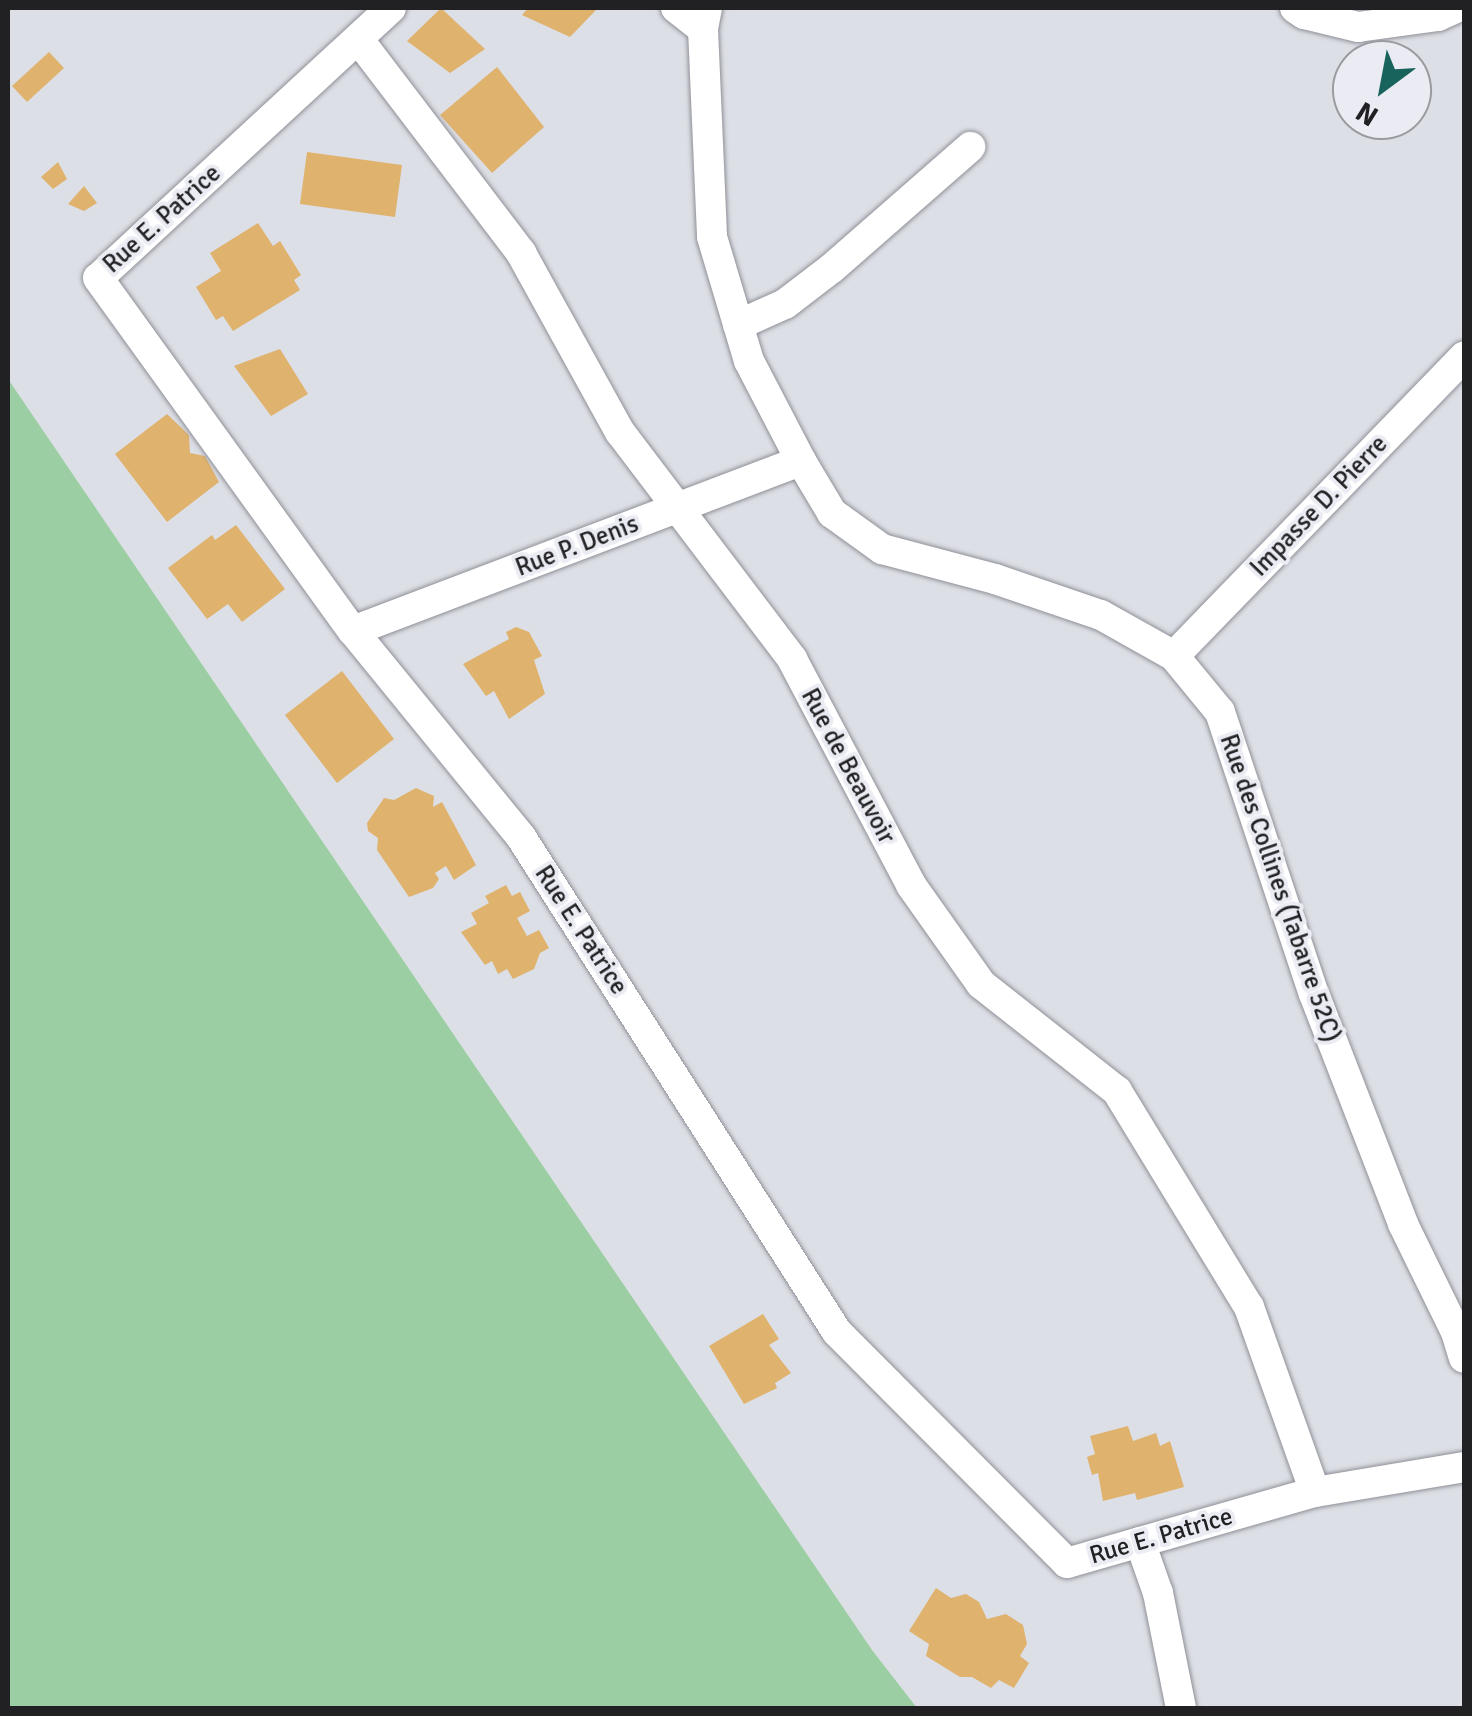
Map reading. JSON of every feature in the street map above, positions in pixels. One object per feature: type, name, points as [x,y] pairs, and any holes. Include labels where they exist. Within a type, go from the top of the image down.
[{"type":"street","name":"Rue E. Patrice","points":[[391,8],[98,278],[353,631],[521,837],[837,1332],[1066,1563],[1314,1492],[1464,1468]]},
{"type":"street","points":[[676,8],[705,18]]},
{"type":"street","points":[[1295,8],[1304,14],[1358,27],[1438,16],[1456,8]]},
{"type":"street","name":"Rue des Collines (Tabarre 52C)","points":[[705,18],[712,238],[749,361],[801,461],[832,514],[882,550],[995,579],[1101,614],[1174,656],[1220,712],[1314,994],[1403,1224],[1462,1338]]},
{"type":"street","name":"Rue de Beauvoir","points":[[359,40],[521,253],[620,432],[792,659],[910,884],[981,984],[1117,1092],[1249,1307],[1314,1492]]},
{"type":"street","points":[[738,325],[801,292],[970,147]]},
{"type":"street","name":"Impasse D. Pierre","points":[[1174,656],[1464,357]]},
{"type":"street","name":"Rue P. Denis","points":[[353,631],[801,461]]},
{"type":"street","points":[[1140,1542],[1158,1593],[1181,1708]]},
{"type":"green space","points":[[8,379],[872,1650],[917,1708],[8,1708]]},
{"type":"building","points":[[441,8],[485,49],[450,73],[407,41]]},
{"type":"building","points":[[528,8],[597,9],[570,37],[522,15]]},
{"type":"building","points":[[49,52],[64,68],[27,102],[12,86]]},
{"type":"building","points":[[497,67],[544,127],[492,173],[440,115]]},
{"type":"building","points":[[307,152],[402,165],[395,217],[300,204]]},
{"type":"building","points":[[58,162],[67,179],[53,189],[41,177]]},
{"type":"building","points":[[84,186],[97,203],[84,211],[68,204]]},
{"type":"building","points":[[258,223],[273,246],[280,241],[301,275],[294,280],[300,290],[233,331],[223,316],[216,320],[196,287],[221,271],[210,253]]},
{"type":"building","points":[[280,349],[308,394],[271,416],[234,366]]},
{"type":"building","points":[[167,414],[189,435],[190,453],[205,456],[219,482],[167,522],[115,454]]},
{"type":"building","points":[[236,525],[285,589],[242,622],[228,604],[207,619],[168,568],[212,535],[215,540]]},
{"type":"building","points":[[516,627],[529,632],[542,656],[534,660],[545,694],[509,719],[494,691],[486,696],[463,664],[509,639],[506,632]]},
{"type":"building","points":[[342,671],[394,739],[337,783],[285,715]]},
{"type":"building","points":[[416,788],[434,796],[433,807],[442,802],[476,865],[454,880],[446,866],[435,873],[439,879],[433,888],[409,897],[377,850],[378,838],[368,831],[367,823],[384,798],[394,800]]},
{"type":"building","points":[[506,885],[512,896],[520,892],[530,911],[517,918],[527,936],[539,930],[549,948],[540,953],[534,969],[513,979],[507,969],[498,974],[492,961],[485,965],[461,932],[477,924],[471,913],[489,903],[485,896]]},
{"type":"building","points":[[763,1314],[779,1339],[769,1345],[791,1373],[775,1383],[777,1388],[744,1404],[709,1346]]},
{"type":"building","points":[[1128,1426],[1133,1441],[1156,1433],[1160,1446],[1170,1441],[1184,1487],[1137,1500],[1135,1493],[1103,1501],[1098,1473],[1092,1475],[1087,1457],[1095,1454],[1090,1436]]},
{"type":"building","points":[[936,1588],[951,1598],[966,1594],[979,1602],[987,1619],[1006,1614],[1023,1625],[1027,1644],[1020,1656],[1029,1663],[1014,1688],[999,1680],[991,1688],[972,1677],[960,1677],[926,1656],[929,1644],[909,1631]]}]
